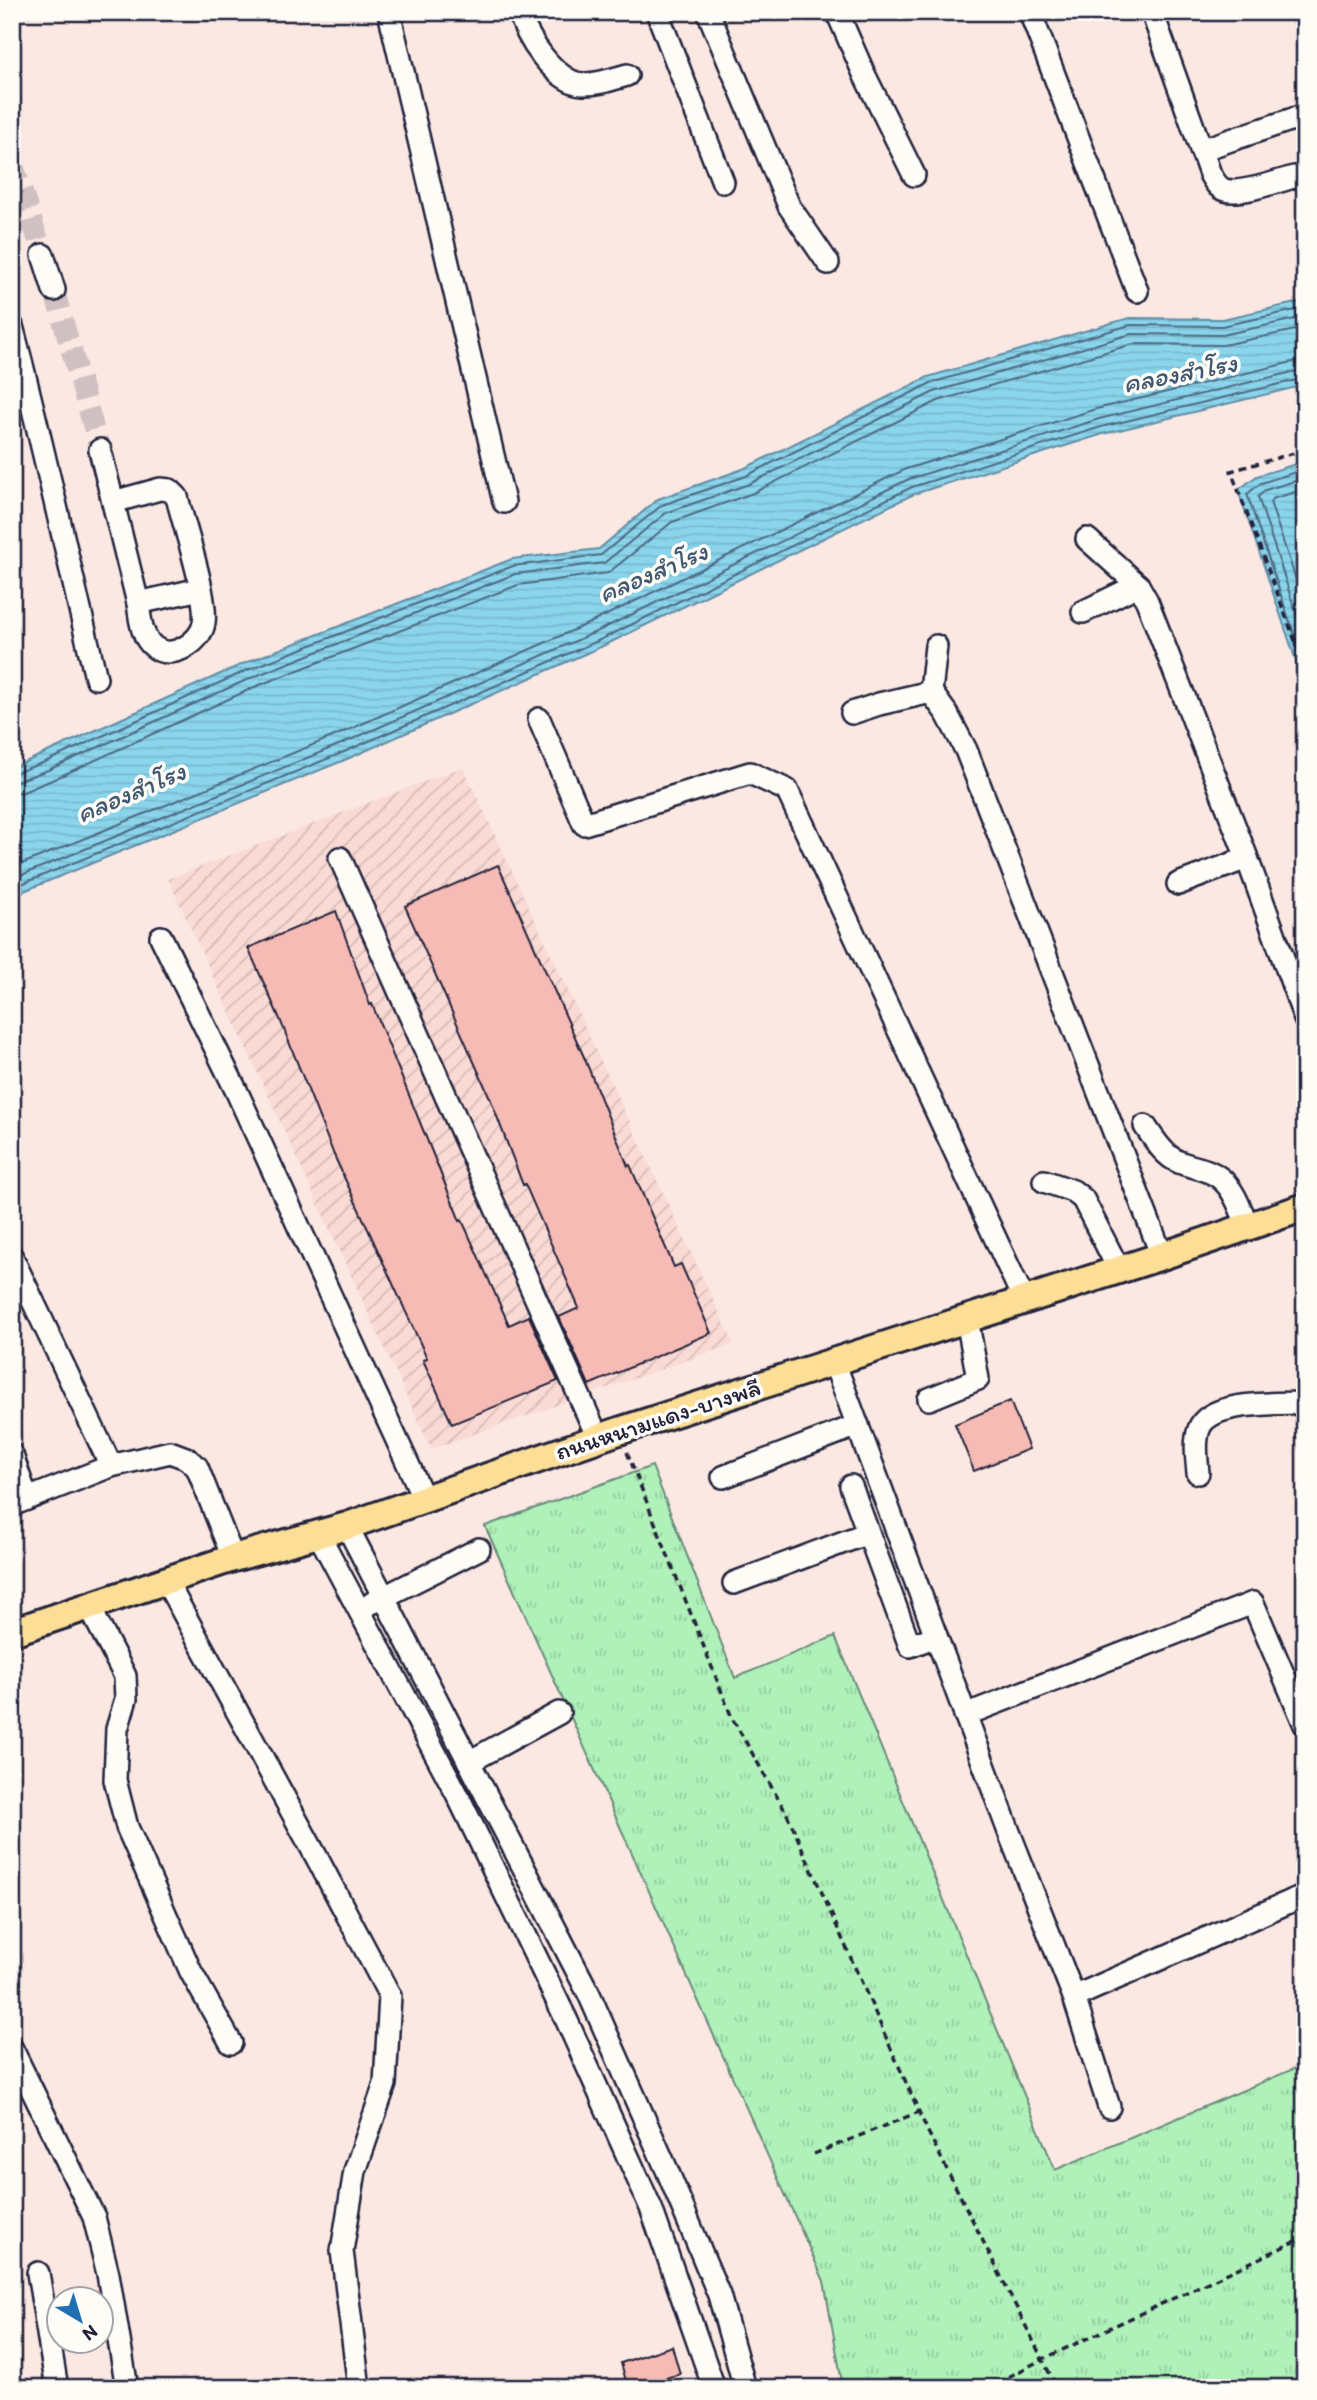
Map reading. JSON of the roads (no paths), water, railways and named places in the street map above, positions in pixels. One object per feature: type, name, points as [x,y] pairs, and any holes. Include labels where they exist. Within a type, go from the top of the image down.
[{"type":"main road","name":"ถนนหนามแดง-บางพลี","points":[[12,1632],[233,1558],[347,1526],[608,1434],[1162,1256],[1305,1207]]},
{"type":"street","points":[[388,12],[504,502]]},
{"type":"street","points":[[520,12],[529,38],[552,67],[569,80],[582,84],[627,75]]},
{"type":"street","points":[[657,12],[723,182]]},
{"type":"street","points":[[708,12],[789,206],[828,264]]},
{"type":"street","points":[[837,12],[914,175]]},
{"type":"street","points":[[1030,12],[1137,291]]},
{"type":"street","points":[[1152,12],[1215,183],[1224,190],[1237,191],[1294,177]]},
{"type":"street","points":[[1201,150],[1305,115]]},
{"type":"street","points":[[43,255],[54,290]]},
{"type":"street","points":[[12,326],[35,411],[96,678]]},
{"type":"street","points":[[100,450],[138,603],[148,640],[164,653],[189,645],[204,625],[200,589],[177,497],[170,490],[160,489],[113,502]]},
{"type":"street","points":[[1087,539],[1138,585],[1147,601],[1247,858],[1305,1019]]},
{"type":"street","points":[[1083,612],[1138,585]]},
{"type":"street","points":[[138,603],[200,589]]},
{"type":"street","points":[[936,646],[931,692],[947,714],[966,750],[1162,1256]]},
{"type":"street","points":[[852,713],[931,692]]},
{"type":"street","points":[[539,719],[584,824],[750,774],[787,790],[1024,1300]]},
{"type":"street","points":[[340,858],[608,1434]]},
{"type":"street","points":[[1178,884],[1247,858]]},
{"type":"street","points":[[161,937],[236,1090],[424,1499]]},
{"type":"street","points":[[1145,1126],[1166,1154],[1177,1162],[1211,1171],[1222,1180],[1233,1192],[1248,1226]]},
{"type":"street","points":[[1044,1181],[1073,1191],[1083,1199],[1119,1270]]},
{"type":"street","points":[[12,1257],[111,1466]]},
{"type":"street","points":[[929,1399],[978,1379],[967,1319]]},
{"type":"street","points":[[834,1362],[965,1715],[1074,1997],[1109,2108]]},
{"type":"street","points":[[1198,1473],[1197,1438],[1205,1418],[1217,1411],[1240,1407],[1305,1403]]},
{"type":"street","points":[[723,1477],[858,1425]]},
{"type":"street","points":[[12,1455],[20,1502],[111,1466],[170,1452],[186,1458],[197,1467],[233,1558]]},
{"type":"street","points":[[851,1486],[910,1646],[936,1636]]},
{"type":"street","points":[[347,1526],[595,2006],[667,2169],[719,2295],[745,2383],[719,2388]]},
{"type":"street","points":[[734,1583],[869,1533]]},
{"type":"street","points":[[318,1534],[457,1794],[568,2021],[651,2208],[714,2388]]},
{"type":"street","points":[[359,1609],[479,1549]]},
{"type":"street","points":[[166,1581],[390,1996],[386,2084],[355,2171],[342,2251],[359,2388]]},
{"type":"street","points":[[965,1715],[1253,1603],[1305,1725]]},
{"type":"street","points":[[89,1606],[125,1676],[126,1699],[117,1730],[115,1780],[127,1827],[191,1972],[232,2043]]},
{"type":"street","points":[[469,1762],[559,1713]]},
{"type":"street","points":[[1074,1997],[1305,1895]]},
{"type":"street","points":[[12,2049],[94,2217],[108,2274],[127,2388]]},
{"type":"street","points":[[38,2273],[57,2388]]},
{"type":"water","name":"คลองสำโรง","points":[[1305,301],[1305,385],[1103,434],[914,494],[605,645],[347,759],[12,896],[12,768],[247,662],[512,559],[599,549],[658,499],[743,469],[928,377],[1129,318],[1222,319]]},
{"type":"water","points":[[1305,461],[1305,687],[1238,490],[1257,476]]},
{"type":"tunnel","points":[[12,161],[43,255]]},
{"type":"tunnel","points":[[54,290],[100,450]]}]
